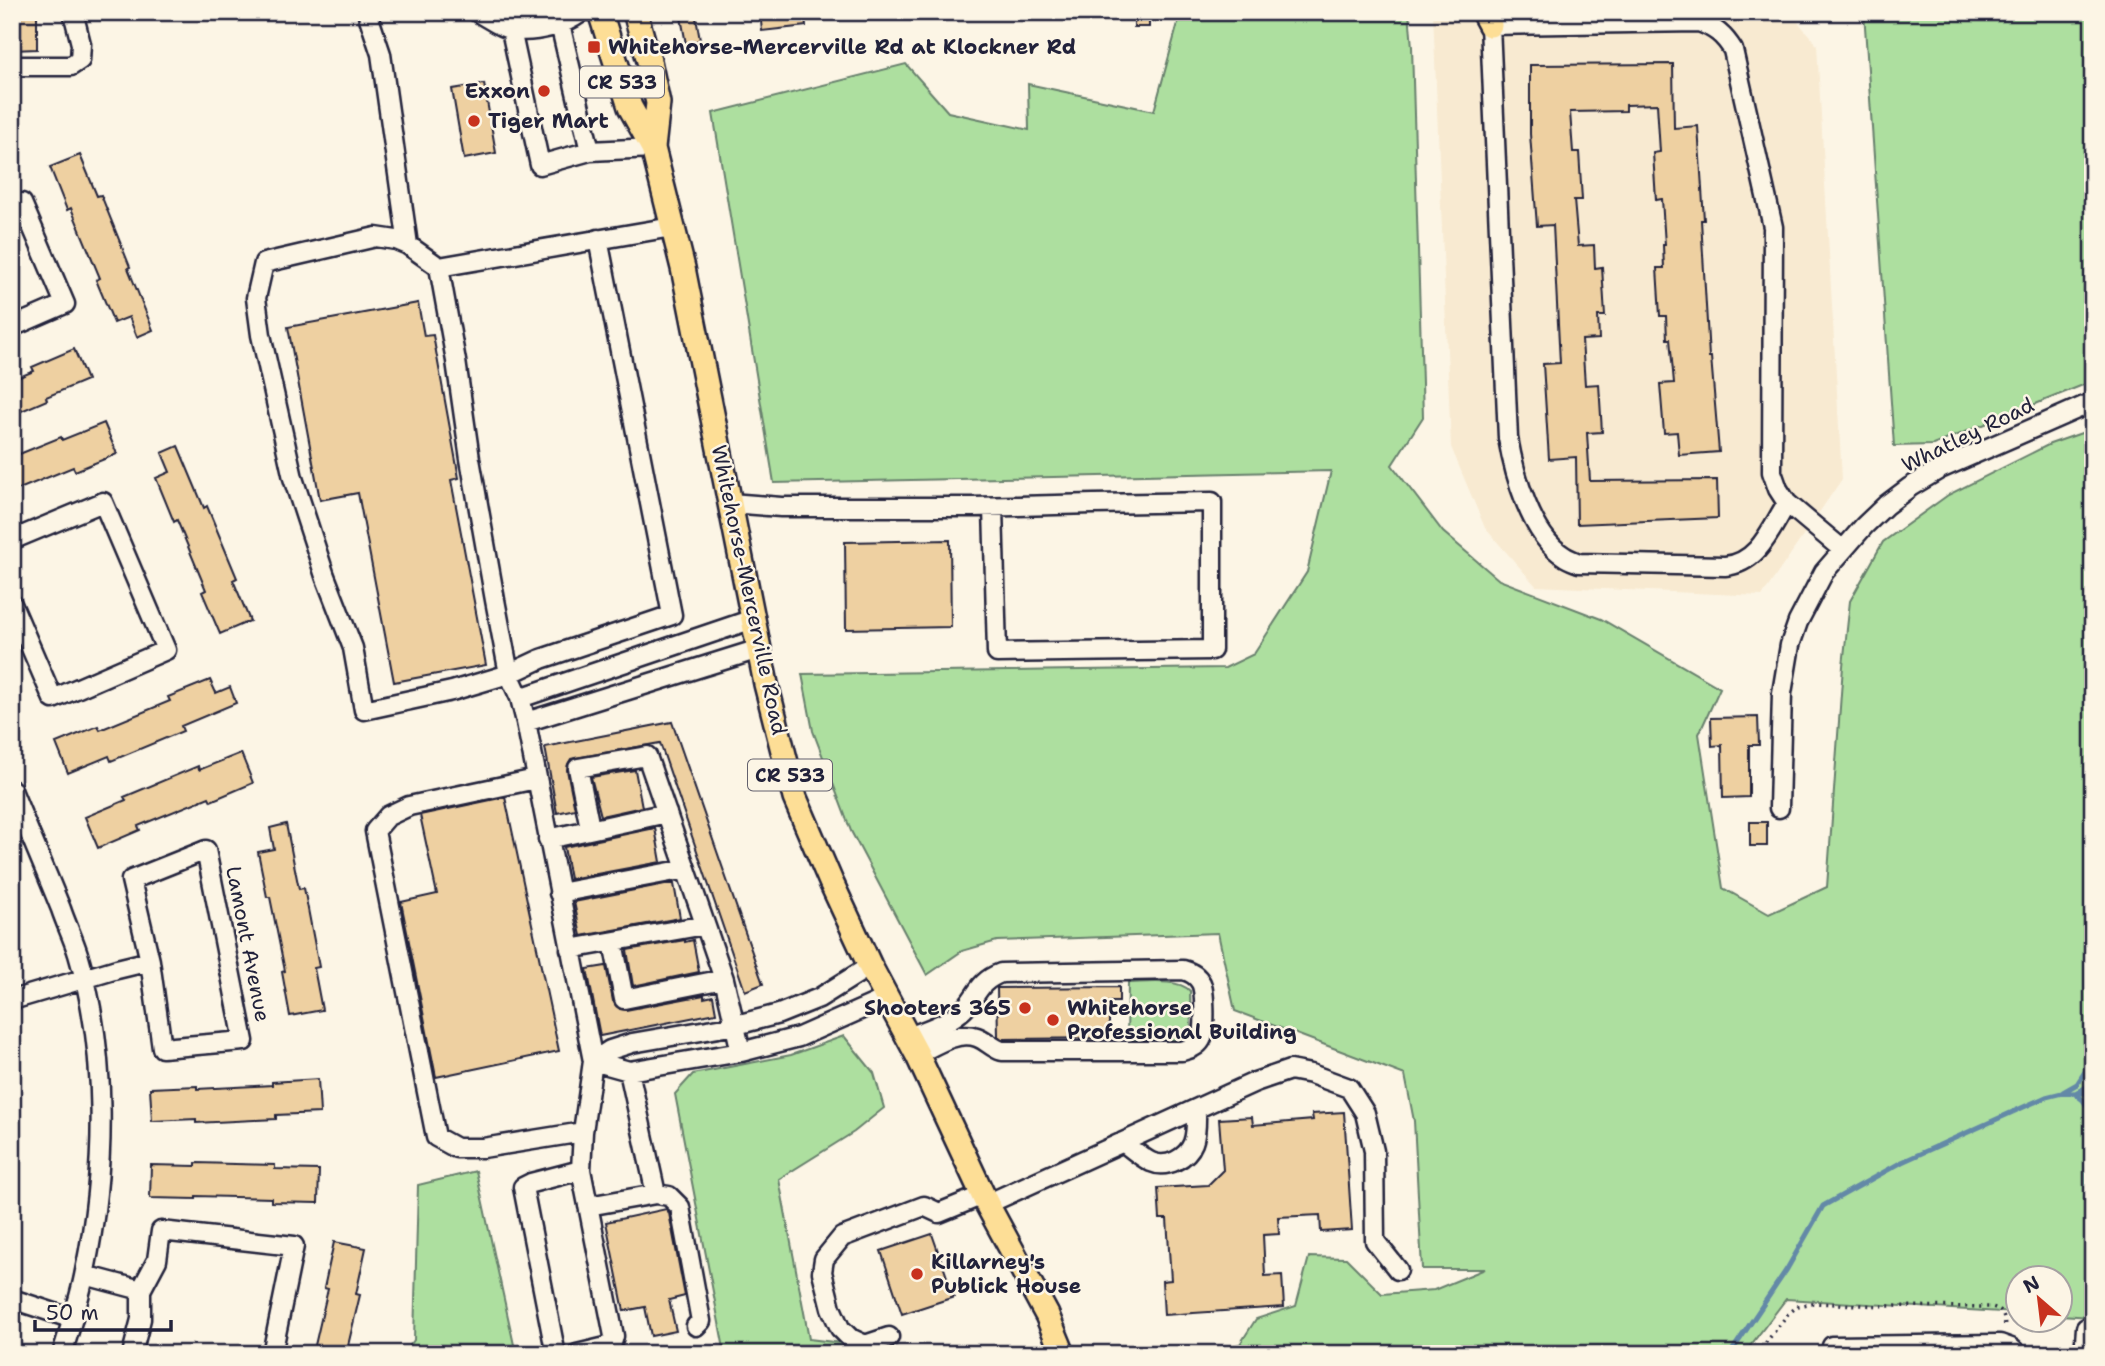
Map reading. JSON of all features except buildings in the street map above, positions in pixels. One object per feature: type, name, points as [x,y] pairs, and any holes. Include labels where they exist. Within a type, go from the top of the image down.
[{"type":"main road","name":"Whitehorse-Mercerville Road","points":[[600,12],[630,107],[653,148],[683,268],[759,649],[795,798],[870,966],[912,1046],[985,1199],[1047,1315],[1063,1354]]},
{"type":"main road","name":"Whitehorse-Mercerville Road","points":[[635,12],[658,103],[653,148]]},
{"type":"street","points":[[12,66],[71,66],[80,60],[81,44],[73,12]]},
{"type":"street","points":[[367,12],[381,54],[408,245]]},
{"type":"street","points":[[477,12],[511,30],[545,29],[571,21],[582,12]]},
{"type":"street","points":[[1787,503],[1756,553],[1746,561],[1725,566],[1579,563],[1563,556],[1551,545],[1535,520],[1521,490],[1508,438],[1486,18],[1699,22],[1714,28],[1725,37],[1732,50],[1773,227],[1772,472],[1787,503],[1843,550]]},
{"type":"street","points":[[560,24],[590,150]]},
{"type":"street","points":[[511,30],[540,165],[590,150],[653,148]]},
{"type":"street","points":[[12,207],[22,203],[65,304],[12,327]]},
{"type":"street","points":[[439,267],[672,226]]},
{"type":"street","points":[[577,1354],[606,1347],[612,1343],[614,1336],[581,1170],[583,1132],[593,1061],[526,723],[520,698],[509,674],[439,267],[408,245],[376,237],[264,263],[256,298],[293,478],[352,648],[363,709],[452,691],[509,674],[541,659],[673,615],[598,239]]},
{"type":"street","name":"Whatley Road","points":[[1779,808],[1782,693],[1790,645],[1798,622],[1825,572],[1864,526],[1909,487],[1940,469],[2093,402]]},
{"type":"street","points":[[12,540],[103,502],[166,650],[53,699],[16,624],[12,604]]},
{"type":"street","points":[[730,503],[781,507],[993,507],[1212,502],[1212,650],[997,653],[993,507]]},
{"type":"street","points":[[520,698],[753,619]]},
{"type":"street","points":[[526,723],[759,649]]},
{"type":"street","points":[[590,828],[578,768],[647,755],[724,979],[741,1052]]},
{"type":"street","points":[[536,779],[409,806],[388,816],[375,831],[436,1137],[456,1147],[482,1148],[583,1132]]},
{"type":"street","points":[[12,790],[78,953],[90,1007],[97,1061],[100,1117],[93,1221],[85,1275],[62,1354]]},
{"type":"street","points":[[548,838],[667,813]]},
{"type":"street","name":"Lamont Avenue","points":[[206,850],[244,1041],[162,1048],[150,961],[131,880],[206,850]]},
{"type":"street","points":[[559,892],[686,869]]},
{"type":"street","points":[[570,949],[705,925]]},
{"type":"street","points":[[613,942],[624,999],[724,979]]},
{"type":"street","points":[[12,1000],[150,961]]},
{"type":"street","points":[[593,1061],[610,1050],[632,1043],[779,1014],[819,998],[870,966]]},
{"type":"street","points":[[1183,970],[1195,975],[1203,990],[1201,1040],[1182,1051],[1002,1051],[976,1036],[912,1046],[957,1016],[981,984],[1001,973],[1183,970]]},
{"type":"street","points":[[593,1061],[629,1072],[741,1052],[799,1037],[887,998]]},
{"type":"street","points":[[967,1006],[976,1036]]},
{"type":"street","points":[[889,1337],[865,1345],[850,1338],[840,1328],[831,1307],[822,1272],[824,1259],[842,1237],[925,1206],[939,1213],[985,1199],[1123,1142],[1271,1075],[1290,1070],[1311,1074],[1349,1088],[1365,1113],[1374,1151],[1375,1241],[1398,1270]]},
{"type":"street","points":[[629,1072],[656,1194]]},
{"type":"street","points":[[1123,1142],[1159,1165],[1179,1160],[1195,1141],[1196,1109]]},
{"type":"street","points":[[557,1354],[523,1187],[581,1170]]},
{"type":"street","points":[[588,1206],[656,1194],[669,1196],[680,1207],[701,1321],[696,1326]]},
{"type":"street","points":[[132,1354],[141,1320],[141,1290],[157,1260],[161,1231],[294,1246],[272,1354]]},
{"type":"street","points":[[85,1275],[141,1290]]},
{"type":"street","points":[[12,1299],[73,1319]]},
{"type":"street","points":[[2084,1354],[2086,1328]]},
{"type":"street","points":[[1833,1354],[1832,1346],[2000,1344],[2012,1350]]},
{"type":"path","points":[[1757,1354],[1788,1314],[1798,1306],[1813,1303],[1992,1307],[1999,1309],[2004,1315],[2012,1350]]},
{"type":"shaded area","points":[[1433,12],[1790,12],[1817,45],[1842,479],[1762,596],[1536,586],[1485,528],[1451,447]]},
{"type":"green space","points":[[1181,12],[1409,12],[1423,417],[1392,465],[1443,532],[1499,580],[1601,619],[1720,688],[1699,734],[1723,888],[1769,914],[1827,887],[1850,601],[1883,542],[1948,495],[2050,444],[2093,429],[2093,1317],[2074,1316],[2074,1264],[2004,1264],[2004,1312],[1786,1299],[1744,1354],[1200,1354],[1240,1344],[1256,1319],[1296,1306],[1309,1257],[1346,1258],[1382,1294],[1434,1290],[1485,1269],[1422,1269],[1414,1121],[1405,1075],[1235,1011],[1218,933],[997,941],[962,951],[927,975],[851,831],[813,731],[802,674],[1225,668],[1254,654],[1307,572],[1331,471],[774,483],[713,113],[906,64],[948,112],[1029,130],[1028,84],[1154,111]]},
{"type":"green space","points":[[1864,12],[2093,12],[2093,381],[1933,445],[1894,446]]},
{"type":"green space","points":[[1128,983],[1170,983],[1185,987],[1190,991],[1191,1031],[1180,1040],[1127,1039]]},
{"type":"green space","points":[[844,1036],[874,1073],[884,1108],[854,1132],[779,1179],[809,1339],[933,1354],[725,1354],[675,1094],[693,1074],[791,1055]]},
{"type":"green space","points":[[476,1171],[516,1354],[404,1354],[414,1340],[418,1185]]},
{"type":"waterway","points":[[2089,1063],[2093,1039]]},
{"type":"waterway","points":[[2063,1092],[2077,1084],[2093,1059]]},
{"type":"waterway","points":[[2077,1092],[2093,1084]]},
{"type":"waterway","points":[[1730,1354],[1787,1269],[1823,1206],[1902,1162],[2046,1097],[2062,1093],[2093,1093]]},
{"type":"waterway","points":[[2074,1093],[2088,1107],[2088,1206]]},
{"type":"place","name":"Whitehorse-Mercerville Rd at Klockner Rd","points":[[594,47]]},
{"type":"place","name":"Exxon","points":[[544,91]]},
{"type":"place","name":"Tiger Mart","points":[[474,121]]},
{"type":"place","name":"Shooters 365","points":[[1025,1008]]},
{"type":"place","name":"Whitehorse Professional Building","points":[[1053,1020]]},
{"type":"place","name":"Killarney's Publick House","points":[[917,1274]]}]
